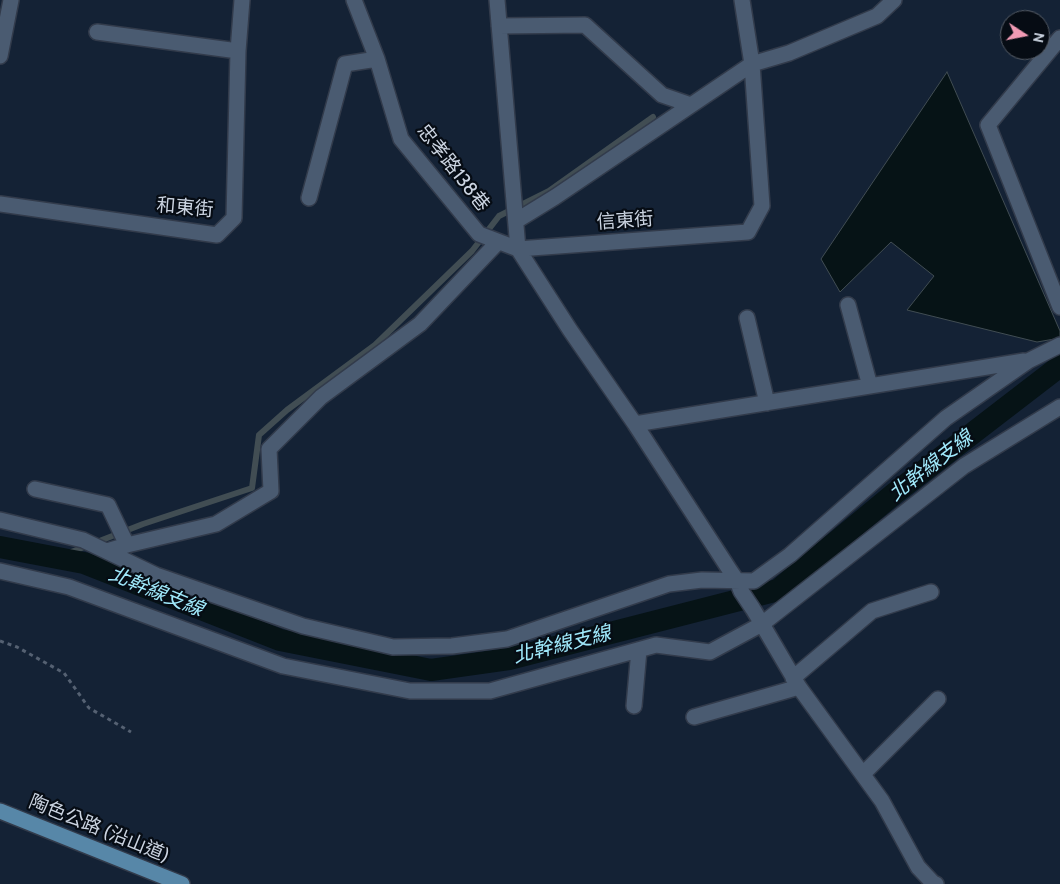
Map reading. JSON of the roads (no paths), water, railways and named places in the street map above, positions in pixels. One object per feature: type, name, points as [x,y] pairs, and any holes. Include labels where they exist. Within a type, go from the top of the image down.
[{"type":"main road","name":"陶色公路 (沿山道)","points":[[0,811],[182,884]]},
{"type":"street","points":[[0,56],[11,0]]},
{"type":"street","name":"和東街","points":[[0,204],[217,235],[234,218],[238,51],[242,0]]},
{"type":"street","name":"忠孝路138巷","points":[[354,0],[377,59],[401,139],[479,234],[518,249]]},
{"type":"street","points":[[497,0],[518,249],[570,330],[636,424],[753,608],[796,682],[882,801],[918,867],[936,884]]},
{"type":"street","name":"信東街","points":[[518,249],[748,232],[762,206],[752,64],[742,0]]},
{"type":"street","points":[[516,221],[555,197],[752,64],[789,53],[877,16],[894,0]]},
{"type":"street","points":[[499,26],[585,25],[662,95],[691,105]]},
{"type":"street","points":[[98,32],[238,51]]},
{"type":"street","points":[[1060,38],[988,125],[1060,307]]},
{"type":"street","points":[[309,198],[345,64],[377,59]]},
{"type":"street","points":[[107,551],[216,524],[271,491],[269,449],[321,397],[420,324],[498,242]]},
{"type":"street","points":[[848,305],[870,386]]},
{"type":"street","points":[[747,318],[767,403]]},
{"type":"street","points":[[0,520],[83,540],[156,574],[303,626],[393,647],[452,646],[507,639],[670,584],[702,580],[739,586],[754,581],[790,555],[946,418],[1028,361],[1060,346]]},
{"type":"street","points":[[636,424],[1028,361]]},
{"type":"street","points":[[0,571],[69,587],[283,666],[410,691],[490,691],[656,645],[710,652],[762,624],[964,466],[1060,407]]},
{"type":"street","points":[[35,489],[108,505],[127,545]]},
{"type":"street","points":[[694,717],[796,682],[872,611],[931,592]]},
{"type":"street","points":[[634,706],[639,650]]},
{"type":"street","points":[[863,774],[938,699]]},
{"type":"waterway","points":[[56,558],[143,524],[252,488],[259,435],[287,410],[375,345],[472,251],[499,216],[549,191],[653,117]]},
{"type":"waterway","name":"北幹線支線","points":[[0,547],[84,563],[280,640],[431,670],[509,659],[778,590],[895,493],[1060,366]]}]
